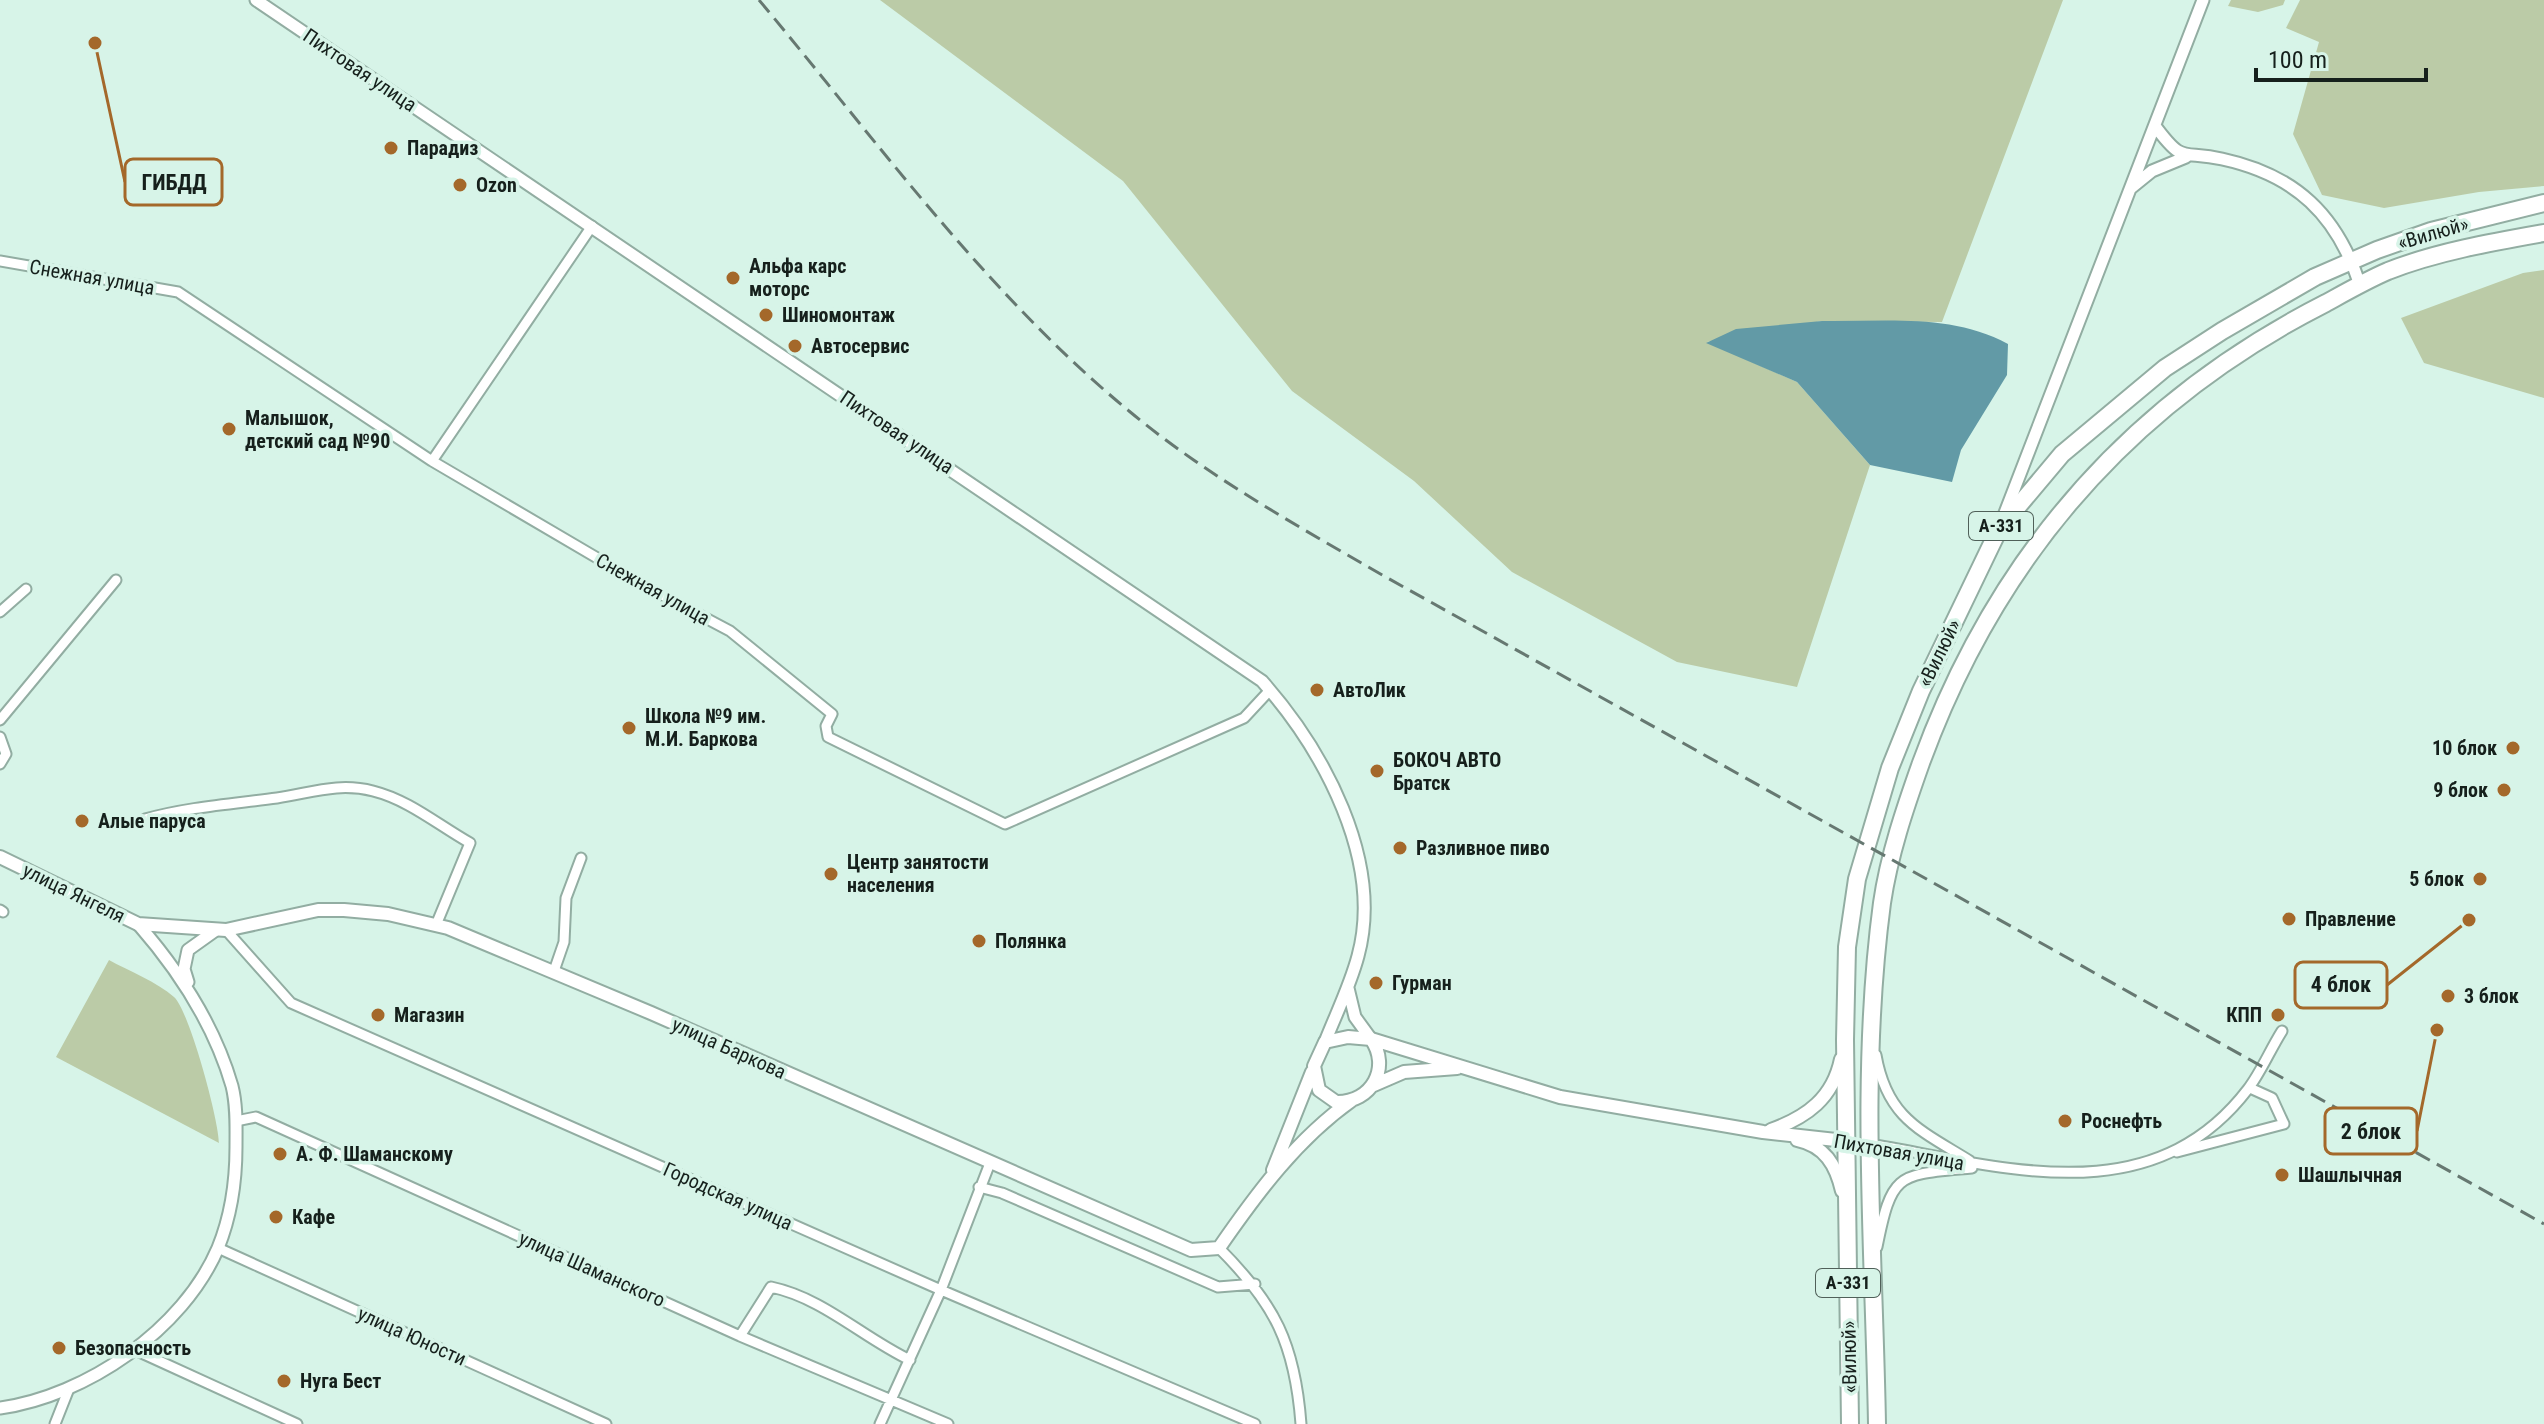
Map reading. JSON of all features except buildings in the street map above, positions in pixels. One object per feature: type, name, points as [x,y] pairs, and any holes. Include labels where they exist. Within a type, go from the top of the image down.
[{"type":"highway","name":"«Вилюй»","points":[[1850,1424],[1845,1141],[1847,947],[1868,835],[1921,691],[1999,529],[2062,454],[2165,368],[2315,277],[2431,231],[2544,203]]},
{"type":"highway","name":"«Вилюй»","points":[[1877,1424],[1870,1144],[1873,1034],[1882,902],[1906,805],[1938,717],[1975,639],[2029,554],[2130,437],[2185,389],[2266,333],[2388,271],[2500,240],[2544,233]]},
{"type":"highway","name":"Пихтовая улица","points":[[1845,1141],[1870,1144]]},
{"type":"main road","name":"улица Янгеля","points":[[0,857],[138,924]]},
{"type":"main road","name":"улица Баркова","points":[[138,924],[221,930],[318,910],[368,911],[436,925],[554,971],[1173,1245],[1191,1250],[1219,1248]]},
{"type":"main road","points":[[1219,1248],[1271,1177],[1315,1129],[1371,1087],[1379,1075],[1381,1064],[1371,1039],[1348,1037],[1325,1042],[1271,1177]]},
{"type":"main road","name":"Пихтовая улица","points":[[1371,1039],[1560,1097],[1763,1132],[1845,1141]]},
{"type":"main road","points":[[1763,1132],[1793,1122],[1822,1100],[1834,1080],[1845,1040]]},
{"type":"main road","points":[[1314,1066],[1316,1085],[1323,1095],[1336,1102],[1352,1100]]},
{"type":"main road","name":"Пихтовая улица","points":[[1371,1087],[1404,1072],[1464,1068]]},
{"type":"main road","points":[[1763,1132],[1805,1142],[1831,1160],[1839,1179],[1847,1217]]},
{"type":"street","name":"Пихтовая улица","points":[[256,0],[1245,667],[1270,690],[1320,761],[1351,835],[1362,904],[1358,956],[1325,1042]]},
{"type":"street","points":[[1999,529],[2203,0]]},
{"type":"street","points":[[2155,126],[2171,149],[2186,157]]},
{"type":"street","points":[[2131,188],[2152,171],[2186,157],[2220,158],[2264,173],[2299,192],[2324,213],[2352,261],[2360,285]]},
{"type":"street","points":[[432,461],[592,226]]},
{"type":"street","name":"Снежная улица","points":[[0,261],[178,292],[432,461],[645,586],[730,631],[832,714],[826,726],[828,737],[1005,824],[1244,718],[1270,690]]},
{"type":"street","points":[[0,720],[116,580]]},
{"type":"street","points":[[0,612],[26,589]]},
{"type":"street","points":[[0,737],[6,754],[0,764]]},
{"type":"street","points":[[145,819],[180,809],[290,796],[334,785],[374,791],[418,809],[470,843],[436,925]]},
{"type":"street","points":[[554,971],[564,942],[566,898],[581,858]]},
{"type":"street","name":"улица Янгеля","points":[[0,1408],[68,1391],[135,1350],[171,1316],[206,1270],[218,1248],[235,1184],[236,1121],[228,1077],[192,994],[173,965],[138,924]]},
{"type":"street","points":[[192,994],[184,969],[188,950],[221,930]]},
{"type":"street","name":"Городская улица","points":[[221,930],[291,1003],[941,1290],[1255,1424]]},
{"type":"street","points":[[1348,983],[1355,1017],[1371,1039]]},
{"type":"street","name":"Пихтовая улица","points":[[1870,1144],[1980,1167],[2039,1174],[2119,1169],[2170,1154],[2216,1124],[2250,1088],[2282,1031]]},
{"type":"street","points":[[1873,1034],[1880,1077],[1892,1105],[1917,1129],[1980,1167]]},
{"type":"street","points":[[2170,1154],[2284,1124],[2272,1098],[2250,1088]]},
{"type":"street","name":"улица Шаманского","points":[[236,1121],[256,1117],[740,1336],[948,1424]]},
{"type":"street","points":[[880,1424],[941,1290],[990,1163]]},
{"type":"street","points":[[1874,1262],[1892,1189],[1915,1174],[1980,1167]]},
{"type":"street","points":[[979,1187],[1002,1193],[1218,1287],[1255,1284]]},
{"type":"street","name":"улица Юности","points":[[218,1248],[606,1424]]},
{"type":"street","points":[[1219,1248],[1255,1284],[1271,1308],[1293,1363],[1301,1424]]},
{"type":"street","points":[[740,1336],[771,1287],[788,1291],[834,1312],[868,1338],[910,1360]]},
{"type":"street","points":[[135,1350],[297,1424]]},
{"type":"street","points":[[55,1424],[68,1391]]},
{"type":"green space","points":[[880,0],[2063,0],[1942,322],[1822,321],[1707,342],[1797,382],[1870,465],[1797,687],[1677,662],[1512,572],[1414,481],[1292,391],[1123,181]]},
{"type":"green space","points":[[2231,0],[2285,0],[2283,5],[2258,12],[2228,6]]},
{"type":"green space","points":[[2300,0],[2544,0],[2544,186],[2479,192],[2384,208],[2322,195],[2293,134],[2319,42],[2286,28]]},
{"type":"green space","points":[[2544,270],[2544,398],[2424,363],[2401,318],[2523,273]]},
{"type":"green space","points":[[109,960],[159,986],[180,1006],[202,1066],[219,1143],[56,1057]]},
{"type":"water","points":[[1822,321],[1941,323],[1964,327],[2008,344],[2007,375],[1961,450],[1952,482],[1870,465],[1797,382],[1706,343],[1736,329]]},
{"type":"railway","points":[[759,0],[980,266],[1077,365],[1129,411],[1189,457],[1253,499],[1384,576],[2544,1224]]},
{"type":"place","name":"ГИБДД","points":[[95,43]]},
{"type":"place","name":"Парадиз","points":[[391,148]]},
{"type":"place","name":"Ozon","points":[[460,185]]},
{"type":"place","name":"Альфа карс моторс","points":[[733,278]]},
{"type":"place","name":"Шиномонтаж","points":[[766,315]]},
{"type":"place","name":"Автосервис","points":[[795,346]]},
{"type":"place","name":"Малышок, детский сад №90","points":[[229,429]]},
{"type":"place","name":"АвтоЛик","points":[[1317,690]]},
{"type":"place","name":"Школа №9 им. М.И. Баркова","points":[[629,728]]},
{"type":"place","name":"10 блок","points":[[2513,748]]},
{"type":"place","name":"БОКОЧ АВТО Братск","points":[[1377,771]]},
{"type":"place","name":"9 блок","points":[[2504,790]]},
{"type":"place","name":"Алые паруса","points":[[82,821]]},
{"type":"place","name":"Разливное пиво","points":[[1400,848]]},
{"type":"place","name":"Центр занятости населения","points":[[831,874]]},
{"type":"place","name":"5 блок","points":[[2480,879]]},
{"type":"place","name":"Правление","points":[[2289,919]]},
{"type":"place","name":"4 блок","points":[[2469,920]]},
{"type":"place","name":"Полянка","points":[[979,941]]},
{"type":"place","name":"Гурман","points":[[1376,983]]},
{"type":"place","name":"3 блок","points":[[2448,996]]},
{"type":"place","name":"Магазин","points":[[378,1015]]},
{"type":"place","name":"КПП","points":[[2278,1015]]},
{"type":"place","name":"2 блок","points":[[2437,1030]]},
{"type":"place","name":"Роснефть","points":[[2065,1121]]},
{"type":"place","name":"А. Ф. Шаманскому","points":[[280,1154]]},
{"type":"place","name":"Шашлычная","points":[[2282,1175]]},
{"type":"place","name":"Кафе","points":[[276,1217]]},
{"type":"place","name":"Безопасность","points":[[59,1348]]},
{"type":"place","name":"Нуга Бест","points":[[284,1381]]}]
